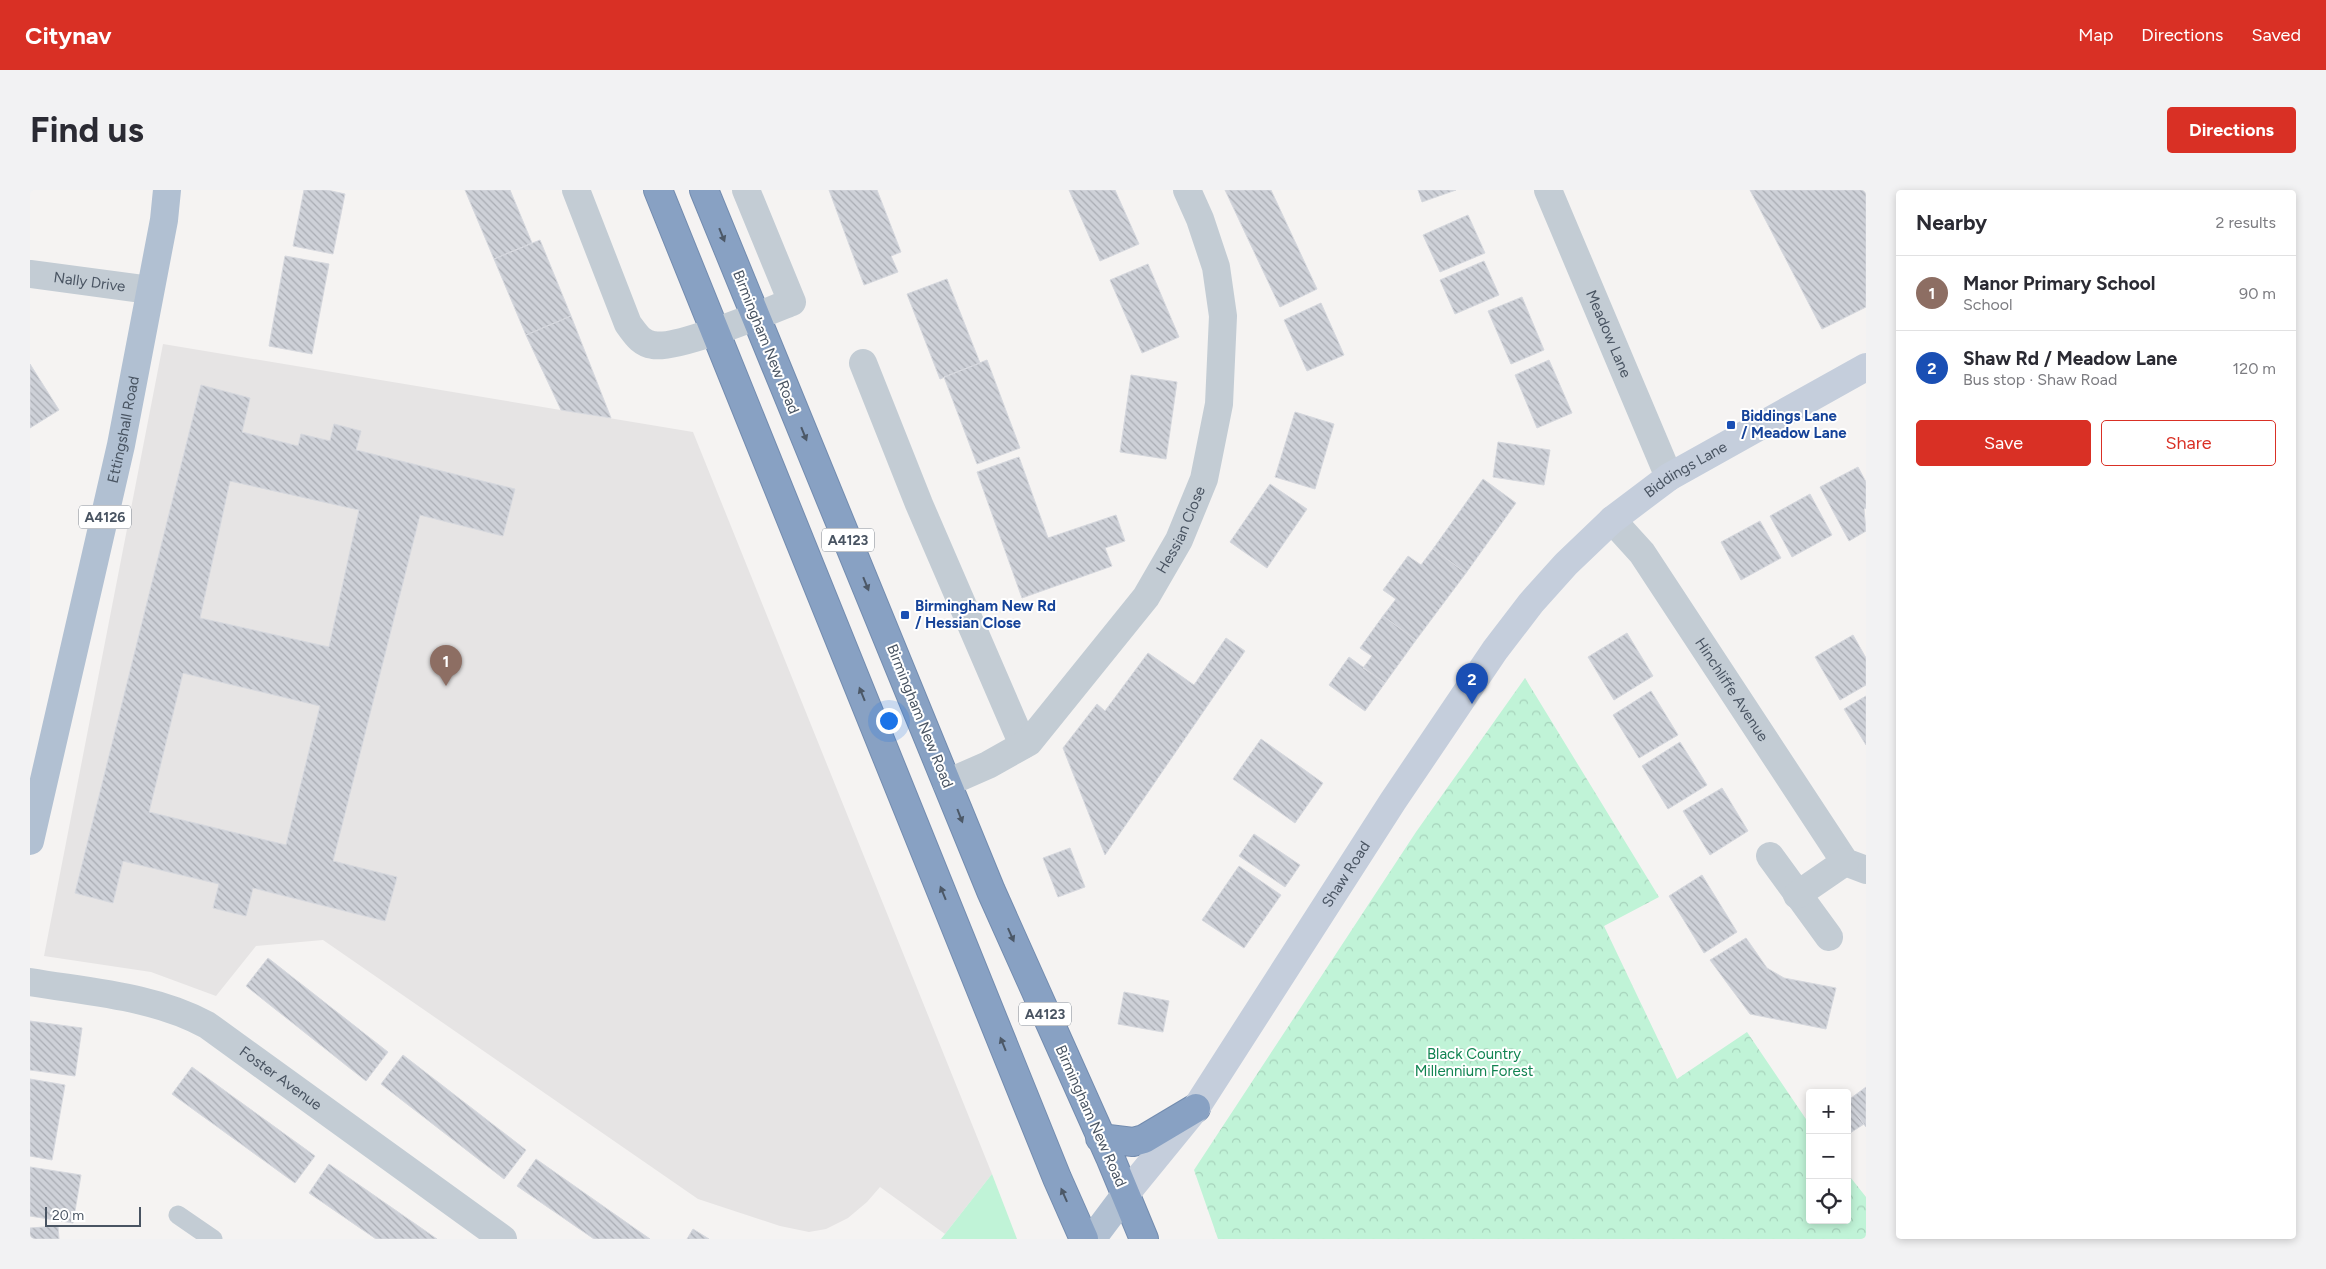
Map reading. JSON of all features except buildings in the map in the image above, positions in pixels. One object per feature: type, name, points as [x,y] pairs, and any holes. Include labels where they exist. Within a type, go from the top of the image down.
[{"type":"highway","name":"A4123","points":[[658,190],[1056,1178],[1084,1239]]},
{"type":"highway","name":"Birmingham New Road","points":[[704,190],[991,891],[1144,1239]]},
{"type":"highway","points":[[1100,1138],[1133,1142],[1144,1139],[1196,1108]]},
{"type":"main road","name":"Ettingshall Road","points":[[30,841],[121,445],[164,220],[167,190]]},
{"type":"main road","name":"Shaw Road","points":[[1092,1239],[1125,1195]]},
{"type":"street","points":[[576,190],[628,324],[640,340],[654,346],[670,344],[756,317],[792,302],[746,190]]},
{"type":"street","name":"Hessian Close","points":[[947,783],[988,765],[1029,742],[1146,597],[1179,540],[1204,479],[1219,404],[1223,316],[1216,267],[1200,219],[1186,190]]},
{"type":"street","name":"Meadow Lane","points":[[1548,190],[1669,477]]},
{"type":"street","name":"Nally Drive","points":[[30,274],[150,290]]},
{"type":"street","points":[[862,363],[923,513],[1023,745]]},
{"type":"street","name":"Biddings Lane","points":[[1612,520],[1669,477],[1866,367]]},
{"type":"street","name":"Hinchliffe Avenue","points":[[1612,520],[1642,553],[1855,866],[1797,894]]},
{"type":"street","name":"Shaw Road","points":[[1125,1195],[1196,1108],[1393,801],[1495,650],[1560,571],[1612,520]]},
{"type":"street","points":[[1770,856],[1829,937]]},
{"type":"street","name":"Foster Avenue","points":[[30,982],[133,1000],[184,1012],[207,1025],[502,1239]]},
{"type":"lane","points":[[178,1215],[213,1239]]},
{"type":"shaded area","points":[[163,344],[693,432],[992,1174],[945,1234],[880,1187],[867,1202],[848,1218],[826,1229],[809,1232],[780,1226],[698,1199],[323,940],[256,946],[216,996],[151,972],[44,956]]},
{"type":"green space","name":"Black Country Millennium Forest","points":[[1525,678],[1659,897],[1604,926],[1677,1079],[1747,1032],[1806,1119],[1806,1224],[1851,1224],[1851,1178],[1866,1197],[1866,1239],[1218,1239],[1194,1170],[1416,832]]},
{"type":"green space","points":[[992,1174],[1017,1239],[941,1239],[945,1234]]},
{"type":"place","name":"Biddings Lane / Meadow Lane","points":[[1731,425]]},
{"type":"place","name":"Birmingham New Rd / Hessian Close","points":[[905,615]]},
{"type":"place","name":"Manor Primary School","points":[[446,686]]},
{"type":"place","name":"Shaw Rd / Meadow Lane","points":[[1472,704]]}]
